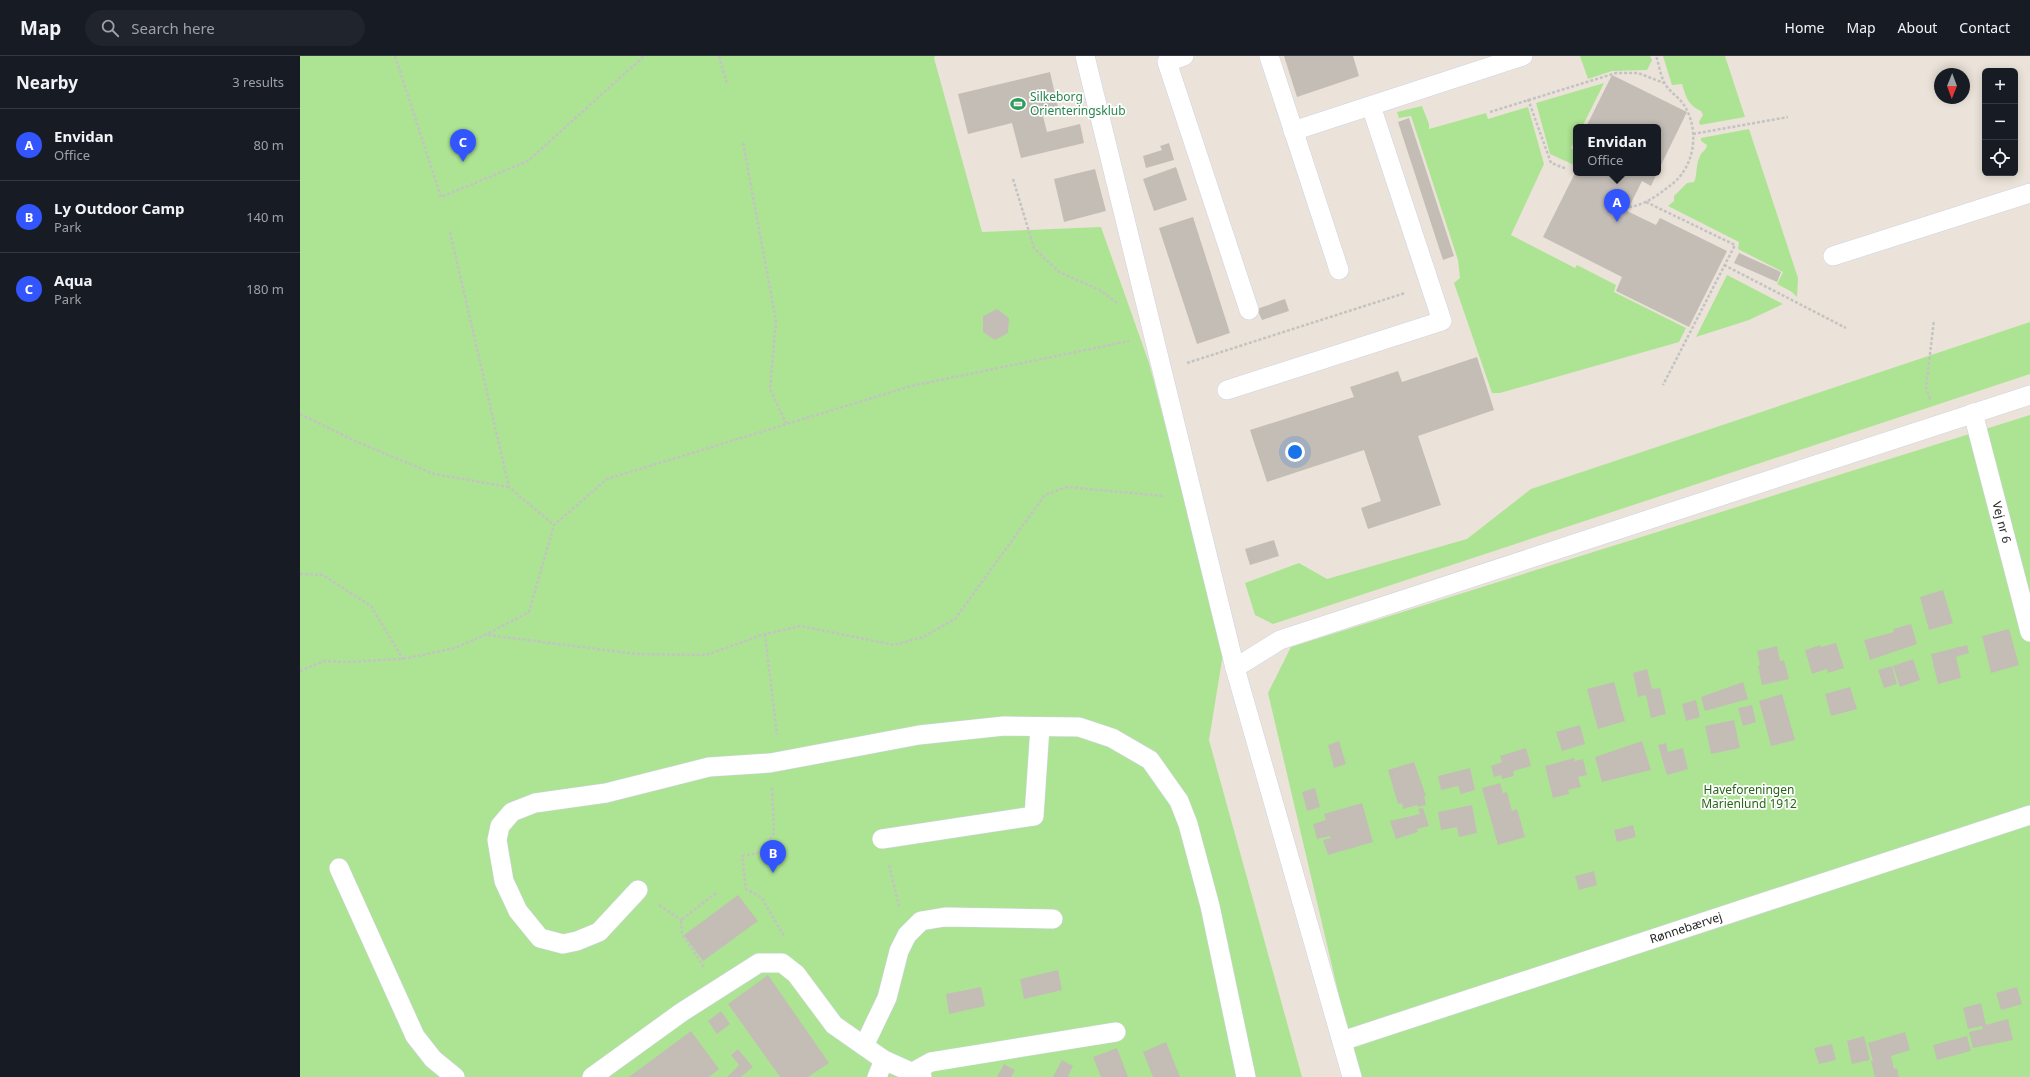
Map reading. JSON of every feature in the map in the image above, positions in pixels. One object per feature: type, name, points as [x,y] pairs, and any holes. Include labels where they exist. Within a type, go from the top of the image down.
[{"type":"lane","points":[[1085,56],[1235,668],[1352,1077]]},
{"type":"lane","points":[[1184,56],[1167,62],[1249,310]]},
{"type":"lane","points":[[1269,56],[1339,270]]},
{"type":"lane","points":[[1293,131],[1523,56]]},
{"type":"lane","points":[[1227,390],[1442,321],[1371,106]]},
{"type":"lane","points":[[1833,256],[2030,193]]},
{"type":"lane","points":[[1235,668],[1280,640],[2030,395]]},
{"type":"lane","name":"Vej nr 6","points":[[1973,413],[2030,632]]},
{"type":"lane","points":[[638,890],[598,932],[577,941],[563,944],[540,938],[518,911],[504,881],[497,840],[500,826],[512,812],[535,803],[606,793],[709,767],[776,762],[919,735],[1004,726],[1080,727],[1112,738],[1150,760],[1179,801],[1188,824],[1210,906],[1246,1077]]},
{"type":"lane","points":[[882,839],[1034,816],[1040,726]]},
{"type":"lane","name":"Rønnebærvej","points":[[1342,1041],[2030,815]]},
{"type":"lane","points":[[338,868],[415,1036],[433,1059],[455,1077]]},
{"type":"lane","points":[[864,1046],[887,998],[899,951],[907,935],[922,921],[946,917],[1053,919]]},
{"type":"lane","points":[[592,1077],[682,1012],[759,963],[782,963],[796,974],[834,1025],[884,1060],[917,1074],[931,1062],[1116,1032]]},
{"type":"lane","points":[[877,1077],[884,1060]]},
{"type":"path","points":[[395,56],[442,197],[528,161],[644,56]]},
{"type":"path","points":[[719,56],[727,84]]},
{"type":"path","points":[[1656,56],[1664,84]]},
{"type":"path","points":[[1490,112],[1616,73],[1638,74],[1664,84],[1677,95],[1685,106],[1690,118],[1693,134],[1693,152],[1679,179],[1646,202],[1638,206],[1629,207]]},
{"type":"path","points":[[1528,99],[1551,163],[1567,169]]},
{"type":"path","points":[[1693,134],[1788,117]]},
{"type":"path","points":[[743,143],[776,321],[770,389],[786,423]]},
{"type":"path","points":[[1013,179],[1034,248],[1059,272],[1100,290],[1153,333]]},
{"type":"path","points":[[1646,202],[1735,245],[1663,385]]},
{"type":"path","points":[[450,232],[509,487]]},
{"type":"path","points":[[1724,265],[1846,328]]},
{"type":"path","points":[[1162,371],[1430,285]]},
{"type":"path","points":[[1934,320],[1926,388],[1940,424]]},
{"type":"path","points":[[300,671],[304,668],[324,661],[344,662],[403,659],[455,648],[487,634],[529,612],[554,525],[607,479],[911,386],[1153,333]]},
{"type":"path","points":[[300,414],[355,441],[434,474],[509,487],[554,525]]},
{"type":"path","points":[[487,634],[636,654],[706,655],[765,634],[801,626],[894,645],[923,637],[955,619],[1045,495],[1066,487],[1193,498]]},
{"type":"path","points":[[300,574],[323,575],[371,606],[403,659]]},
{"type":"path","points":[[765,634],[776,762],[774,833],[762,852],[742,856],[746,889],[761,898],[788,943],[782,963]]},
{"type":"path","points":[[882,839],[907,935]]},
{"type":"path","points":[[716,894],[681,920],[682,934],[719,989]]},
{"type":"green space","points":[[300,56],[935,56],[934,58],[982,232],[1101,227],[1149,363],[1224,648],[1209,740],[1302,1077],[300,1077]]},
{"type":"green space","points":[[1580,56],[1650,56],[1652,60],[1647,70],[1612,71],[1588,79]]},
{"type":"green space","points":[[1663,56],[1725,56],[1745,117],[1700,125],[1699,122],[1703,115],[1701,111],[1690,103],[1682,84],[1672,85]]},
{"type":"green space","points":[[1604,83],[1584,124],[1573,124],[1573,144],[1571,148],[1573,150],[1573,165],[1550,154],[1536,103]]},
{"type":"green space","points":[[1422,106],[1429,124],[1429,129],[1486,113],[1488,119],[1528,107],[1544,164],[1511,235],[1575,268],[1577,265],[1616,285],[1614,292],[1686,328],[1679,342],[1500,393],[1492,393],[1454,283],[1460,278],[1458,260],[1411,116],[1399,118],[1397,112]]},
{"type":"green space","points":[[1749,129],[1798,278],[1797,297],[1792,292],[1777,284],[1783,272],[1738,249],[1739,242],[1668,206],[1674,201],[1674,196],[1687,183],[1694,182],[1698,160],[1706,149],[1707,145],[1701,141],[1701,138]]},
{"type":"green space","points":[[1727,275],[1783,304],[1749,320],[1696,337]]},
{"type":"green space","points":[[2030,322],[2030,374],[1273,624],[1255,615],[1245,583],[1299,563],[1327,579],[1467,539],[1531,489]]},
{"type":"green space","name":"Haveforeningen Marienlund 1912","points":[[2030,415],[2030,1077],[1358,1077],[1268,693],[1291,647]]},
{"type":"building","points":[[1284,56],[1353,56],[1359,76],[1297,97]]},
{"type":"building","points":[[1050,72],[1059,112],[1043,116],[1047,132],[1080,124],[1084,143],[1021,158],[1012,123],[968,134],[958,94]]},
{"type":"building","points":[[1612,75],[1687,112],[1661,165],[1661,124],[1588,124]]},
{"type":"building","points":[[1409,118],[1454,256],[1443,260],[1398,122]]},
{"type":"building","points":[[1169,143],[1174,160],[1146,168],[1143,156],[1162,150],[1160,146]]},
{"type":"building","points":[[1176,167],[1187,200],[1154,211],[1143,179]]},
{"type":"building","points":[[1095,169],[1106,211],[1064,222],[1054,179]]},
{"type":"building","points":[[1574,176],[1656,176],[1651,186],[1642,181],[1627,211],[1656,225],[1660,218],[1727,251],[1689,327],[1616,291],[1622,277],[1543,237]]},
{"type":"building","points":[[1193,217],[1230,333],[1197,344],[1159,228]]},
{"type":"building","points":[[1739,253],[1781,272],[1777,282],[1734,263]]},
{"type":"building","points":[[1285,299],[1289,311],[1262,320],[1257,309]]},
{"type":"building","points":[[997,309],[1009,318],[1008,333],[995,340],[983,332],[983,316]]},
{"type":"building","points":[[1477,357],[1494,410],[1418,436],[1441,505],[1368,529],[1361,508],[1381,501],[1364,450],[1267,482],[1250,430],[1354,397],[1350,387],[1398,371],[1402,382]]},
{"type":"building","points":[[1274,540],[1279,556],[1250,565],[1245,549]]},
{"type":"building","points":[[1943,590],[1953,623],[1929,630],[1920,597]]},
{"type":"building","points":[[1911,624],[1917,644],[1870,660],[1864,640],[1894,632],[1893,629]]},
{"type":"building","points":[[2009,629],[2019,665],[1991,673],[1982,636]]},
{"type":"building","points":[[1836,643],[1844,668],[1828,673],[1827,669],[1812,674],[1805,650],[1820,645],[1821,647]]},
{"type":"building","points":[[1967,645],[1969,653],[1956,657],[1961,678],[1938,684],[1931,654]]},
{"type":"building","points":[[1777,646],[1780,661],[1784,660],[1789,679],[1762,685],[1757,651]]},
{"type":"building","points":[[1913,659],[1920,680],[1900,687],[1893,666]]},
{"type":"building","points":[[1892,666],[1897,684],[1884,688],[1878,670]]},
{"type":"building","points":[[1647,669],[1652,689],[1660,688],[1666,714],[1651,718],[1646,695],[1638,697],[1633,673]]},
{"type":"building","points":[[1614,682],[1625,721],[1598,729],[1587,689]]},
{"type":"building","points":[[1743,682],[1748,699],[1705,711],[1701,697]]},
{"type":"building","points":[[1850,687],[1857,709],[1831,716],[1825,694]]},
{"type":"building","points":[[1782,694],[1795,740],[1771,746],[1759,701]]},
{"type":"building","points":[[1696,700],[1700,717],[1686,721],[1682,704]]},
{"type":"building","points":[[1752,705],[1756,722],[1743,726],[1738,708]]},
{"type":"building","points":[[1734,720],[1740,748],[1711,754],[1705,726]]},
{"type":"building","points":[[1580,725],[1585,744],[1562,751],[1556,732]]},
{"type":"building","points":[[1339,741],[1346,764],[1334,768],[1328,745]]},
{"type":"building","points":[[1642,741],[1651,770],[1602,782],[1595,757]]},
{"type":"building","points":[[1666,743],[1668,752],[1683,748],[1688,769],[1667,775],[1658,745]]},
{"type":"building","points":[[1526,748],[1531,766],[1513,771],[1514,776],[1502,779],[1501,775],[1494,777],[1491,766],[1502,762],[1500,756]]},
{"type":"building","points":[[1574,758],[1575,761],[1583,759],[1587,775],[1578,777],[1581,787],[1568,790],[1569,794],[1553,798],[1545,766]]},
{"type":"building","points":[[1414,762],[1426,796],[1424,796],[1426,805],[1418,807],[1417,805],[1403,809],[1402,803],[1398,804],[1388,770]]},
{"type":"building","points":[[1470,768],[1475,790],[1461,794],[1458,786],[1441,790],[1438,776]]},
{"type":"building","points":[[1500,783],[1503,793],[1507,792],[1512,811],[1517,809],[1525,837],[1498,845],[1482,788]]},
{"type":"building","points":[[1315,788],[1320,807],[1307,811],[1302,792]]},
{"type":"building","points":[[1362,803],[1373,842],[1328,855],[1323,840],[1331,838],[1330,836],[1317,839],[1313,824],[1326,820],[1324,814]]},
{"type":"building","points":[[1472,805],[1477,833],[1459,837],[1457,827],[1441,830],[1438,812]]},
{"type":"building","points":[[1423,808],[1429,826],[1417,829],[1418,832],[1396,839],[1390,821],[1420,814],[1418,809]]},
{"type":"building","points":[[1633,825],[1636,837],[1617,842],[1614,830]]},
{"type":"building","points":[[1594,871],[1597,885],[1579,890],[1575,876]]},
{"type":"building","points":[[738,895],[758,921],[703,961],[684,935]]},
{"type":"building","points":[[1058,970],[1062,990],[1024,999],[1020,979]]},
{"type":"building","points":[[768,975],[829,1063],[808,1077],[780,1077],[728,1004]]},
{"type":"building","points":[[981,987],[985,1006],[949,1014],[946,994]]},
{"type":"building","points":[[2017,987],[2022,1004],[2001,1010],[1996,993]]},
{"type":"building","points":[[1981,1003],[1986,1025],[2008,1019],[2013,1040],[1973,1048],[1969,1032],[1983,1029],[1982,1026],[1968,1029],[1963,1008]]},
{"type":"building","points":[[721,1011],[730,1024],[717,1034],[708,1021]]},
{"type":"building","points":[[691,1031],[719,1069],[709,1077],[629,1077]]},
{"type":"building","points":[[1905,1032],[1910,1050],[1891,1056],[1894,1069],[1897,1068],[1899,1077],[1875,1077],[1871,1061],[1873,1061],[1868,1043]]},
{"type":"building","points":[[1864,1036],[1870,1060],[1852,1064],[1847,1041]]},
{"type":"building","points":[[1967,1036],[1971,1051],[1937,1060],[1933,1045]]},
{"type":"building","points":[[1166,1042],[1180,1077],[1153,1077],[1143,1052]]},
{"type":"building","points":[[1832,1044],[1836,1060],[1819,1064],[1814,1048]]},
{"type":"building","points":[[1117,1048],[1128,1077],[1101,1077],[1093,1057]]},
{"type":"building","points":[[738,1049],[753,1067],[741,1077],[727,1077],[739,1065],[731,1055]]},
{"type":"building","points":[[1062,1060],[1073,1066],[1068,1076],[1070,1077],[1053,1077]]},
{"type":"building","points":[[1004,1064],[1015,1070],[1011,1077],[997,1077]]},
{"type":"place","name":"Silkeborg Orienteringsklub","points":[[1018,104]]},
{"type":"place","name":"Aqua","points":[[463,162]]},
{"type":"place","name":"Envidan","points":[[1617,222]]},
{"type":"place","name":"Ly Outdoor Camp","points":[[773,873]]}]
